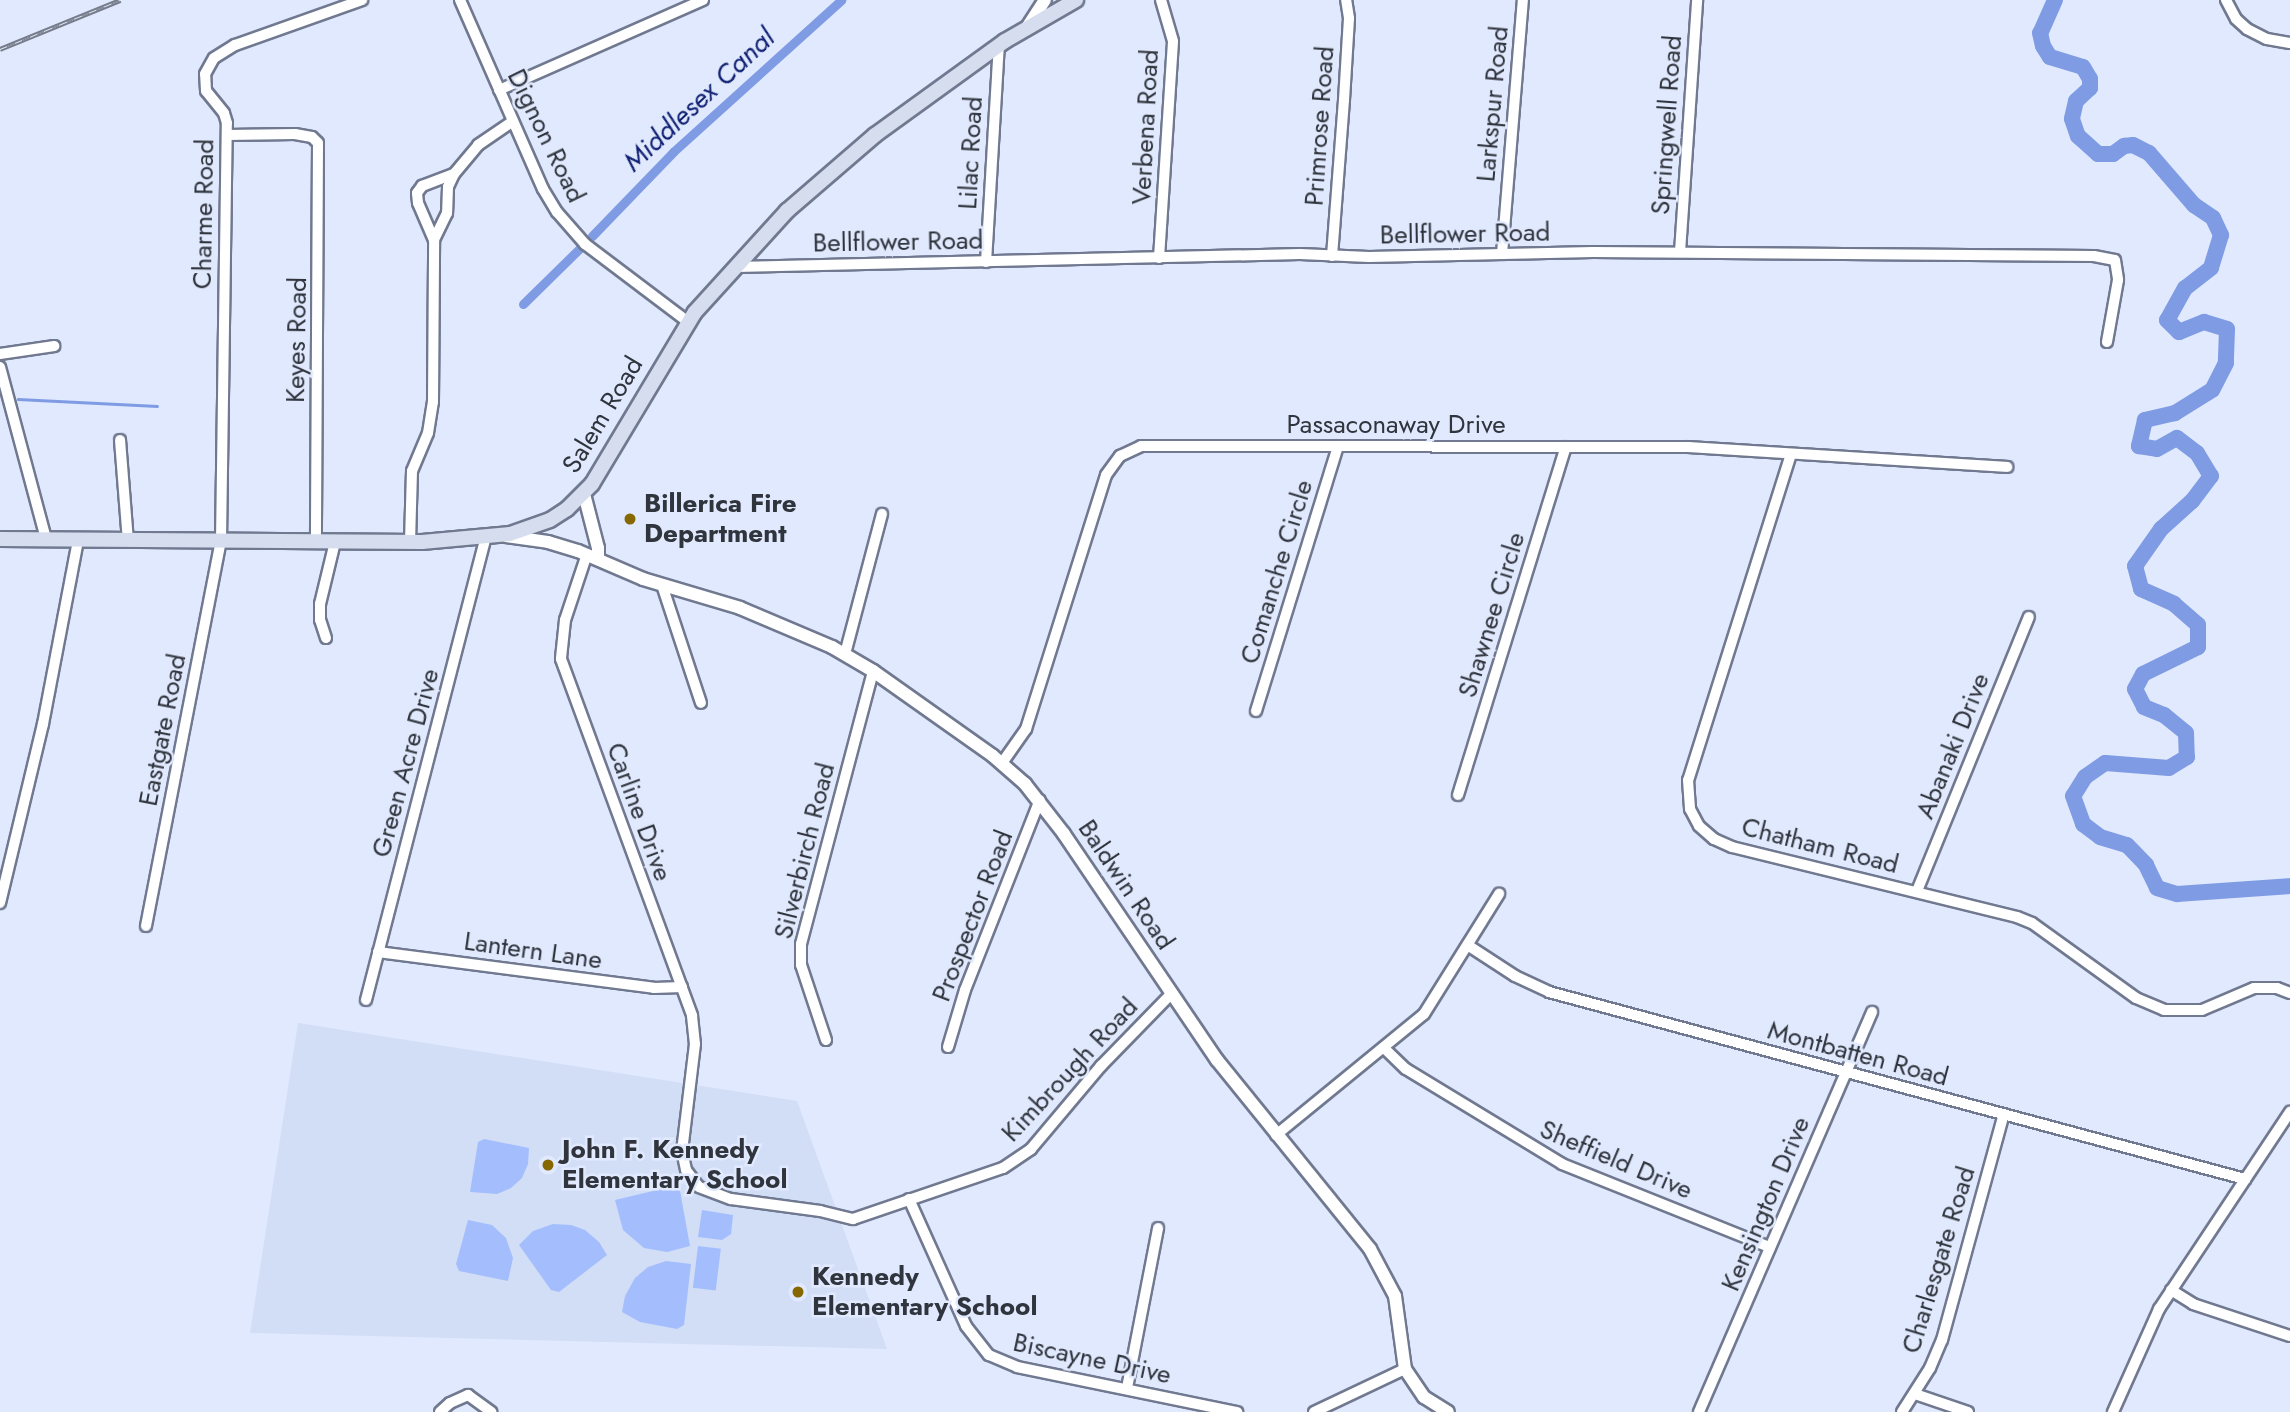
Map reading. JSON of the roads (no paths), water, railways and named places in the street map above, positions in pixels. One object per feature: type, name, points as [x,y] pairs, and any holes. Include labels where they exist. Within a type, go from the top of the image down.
[{"type":"main road","name":"Salem Road","points":[[0,539],[410,542],[489,536],[521,531],[542,524],[567,509],[584,494],[688,322],[734,267],[787,211],[844,159],[1028,26],[1076,0]]},
{"type":"street","name":"Charme Road","points":[[221,541],[227,135],[224,113],[209,97],[204,86],[207,68],[214,58],[245,41],[362,0]]},
{"type":"street","name":"Dignon Road","points":[[460,0],[543,189],[573,233],[688,322]]},
{"type":"street","points":[[499,90],[703,0]]},
{"type":"street","points":[[1028,26],[1045,0]]},
{"type":"street","name":"Verbena Road","points":[[1159,258],[1173,41],[1161,0]]},
{"type":"street","name":"Primrose Road","points":[[1332,256],[1349,18],[1346,0]]},
{"type":"street","name":"Larkspur Road","points":[[1502,254],[1523,0]]},
{"type":"street","name":"Springwell Road","points":[[1680,252],[1697,0]]},
{"type":"street","points":[[2226,0],[2236,19],[2247,29],[2267,40],[2290,43]]},
{"type":"street","name":"Lilac Road","points":[[986,262],[999,46]]},
{"type":"street","points":[[434,240],[447,212],[448,187],[454,174],[478,145],[513,121]]},
{"type":"street","name":"Keyes Road","points":[[227,135],[284,133],[316,139],[319,148],[316,542]]},
{"type":"street","points":[[410,542],[412,471],[428,433],[433,402],[434,240],[416,199],[422,186],[454,174]]},
{"type":"street","name":"Bellflower Road","points":[[734,267],[1159,258],[1680,252],[2094,256],[2115,260],[2118,279],[2107,342]]},
{"type":"street","points":[[0,354],[54,346]]},
{"type":"street","points":[[0,367],[46,539]]},
{"type":"street","points":[[120,440],[128,541]]},
{"type":"street","name":"Passaconaway Drive","points":[[1002,763],[1026,729],[1105,475],[1120,456],[1141,446],[1689,447],[2007,467]]},
{"type":"street","name":"Comanche Circle","points":[[1256,711],[1338,446]]},
{"type":"street","name":"Shawnee Circle","points":[[1458,795],[1566,447]]},
{"type":"street","name":"Chatham Road","points":[[1791,454],[1690,771],[1687,790],[1690,809],[1699,826],[1723,844],[1998,911],[2032,923],[2126,991],[2164,1010],[2202,1010],[2254,988],[2277,988],[2290,993]]},
{"type":"street","points":[[584,494],[598,548],[592,556]]},
{"type":"street","points":[[845,654],[882,514]]},
{"type":"street","name":"Baldwin Road","points":[[489,536],[538,540],[592,556],[662,586],[740,608],[845,654],[1002,763],[1040,800],[1217,1060],[1359,1234],[1386,1275],[1399,1314],[1405,1369],[1424,1397],[1448,1412]]},
{"type":"street","name":"Green Acre Drive","points":[[366,1000],[489,536]]},
{"type":"street","points":[[0,903],[43,724],[78,540]]},
{"type":"street","name":"Eastgate Road","points":[[146,926],[221,541]]},
{"type":"street","points":[[326,638],[320,620],[320,604],[335,542]]},
{"type":"street","name":"Carline Drive","points":[[592,556],[562,633],[562,665],[682,986],[696,1035],[689,1084]]},
{"type":"street","points":[[662,586],[701,703]]},
{"type":"street","name":"Abanaki Drive","points":[[1917,891],[2029,617]]},
{"type":"street","name":"Silverbirch Road","points":[[826,1040],[801,965],[800,944],[873,671]]},
{"type":"street","name":"Prospector Road","points":[[947,1047],[965,990],[1040,800]]},
{"type":"street","points":[[1276,1135],[1424,1014],[1500,894]]},
{"type":"street","name":"Montbatten Road","points":[[1469,946],[1515,976],[1549,992],[2245,1180]]},
{"type":"street","name":"Lantern Lane","points":[[379,952],[654,988],[682,986]]},
{"type":"street","name":"Kimbrough Road","points":[[689,1084],[683,1157],[690,1177],[706,1192],[731,1199],[820,1211],[851,1219],[999,1169],[1022,1157],[1101,1066],[1171,994]]},
{"type":"street","name":"Kensington Drive","points":[[1699,1412],[1872,1012]]},
{"type":"street","name":"Sheffield Drive","points":[[1384,1048],[1406,1069],[1562,1164],[1770,1247]]},
{"type":"street","points":[[2113,1412],[2140,1347],[2171,1290],[2290,1112]]},
{"type":"street","name":"Charlesgate Road","points":[[1902,1412],[1915,1394],[1942,1340],[2004,1114]]},
{"type":"street","name":"Biscayne Drive","points":[[909,1199],[965,1326],[989,1355],[1017,1367],[1237,1412]]},
{"type":"street","points":[[1127,1388],[1158,1228]]},
{"type":"street","points":[[2171,1290],[2193,1304],[2290,1336]]},
{"type":"street","points":[[1314,1412],[1405,1369]]},
{"type":"street","points":[[1915,1394],[1968,1412]]},
{"type":"street","points":[[440,1412],[450,1403],[468,1395],[491,1412]]},
{"type":"waterway","name":"Middlesex Canal","points":[[592,236],[673,152],[841,0]]},
{"type":"waterway","points":[[2055,0],[2040,33],[2043,46],[2050,57],[2083,67],[2090,79],[2090,88],[2076,101],[2072,119],[2078,136],[2098,154],[2113,154],[2124,146],[2133,145],[2149,153],[2194,205],[2213,218],[2221,235],[2211,268],[2185,288],[2167,320],[2179,332],[2204,322],[2227,329],[2226,363],[2212,390],[2175,413],[2145,420],[2139,446],[2157,449],[2177,438],[2197,453],[2211,476],[2192,501],[2161,529],[2135,566],[2141,589],[2174,604],[2198,625],[2198,647],[2143,674],[2135,689],[2144,707],[2164,715],[2186,733],[2187,757],[2169,768],[2105,763],[2085,777],[2073,796],[2083,824],[2100,837],[2127,845],[2146,865],[2157,888],[2177,894],[2290,886]]},
{"type":"waterway","name":"Middlesex Canal","points":[[523,304],[580,248]]},
{"type":"waterway","points":[[18,399],[157,406]]},
{"type":"railway","points":[[0,49],[120,0]]},
{"type":"place","name":"Billerica Fire Department","points":[[630,519]]},
{"type":"place","name":"John F. Kennedy Elementary School","points":[[548,1165]]},
{"type":"place","name":"Kennedy Elementary School","points":[[798,1292]]}]
